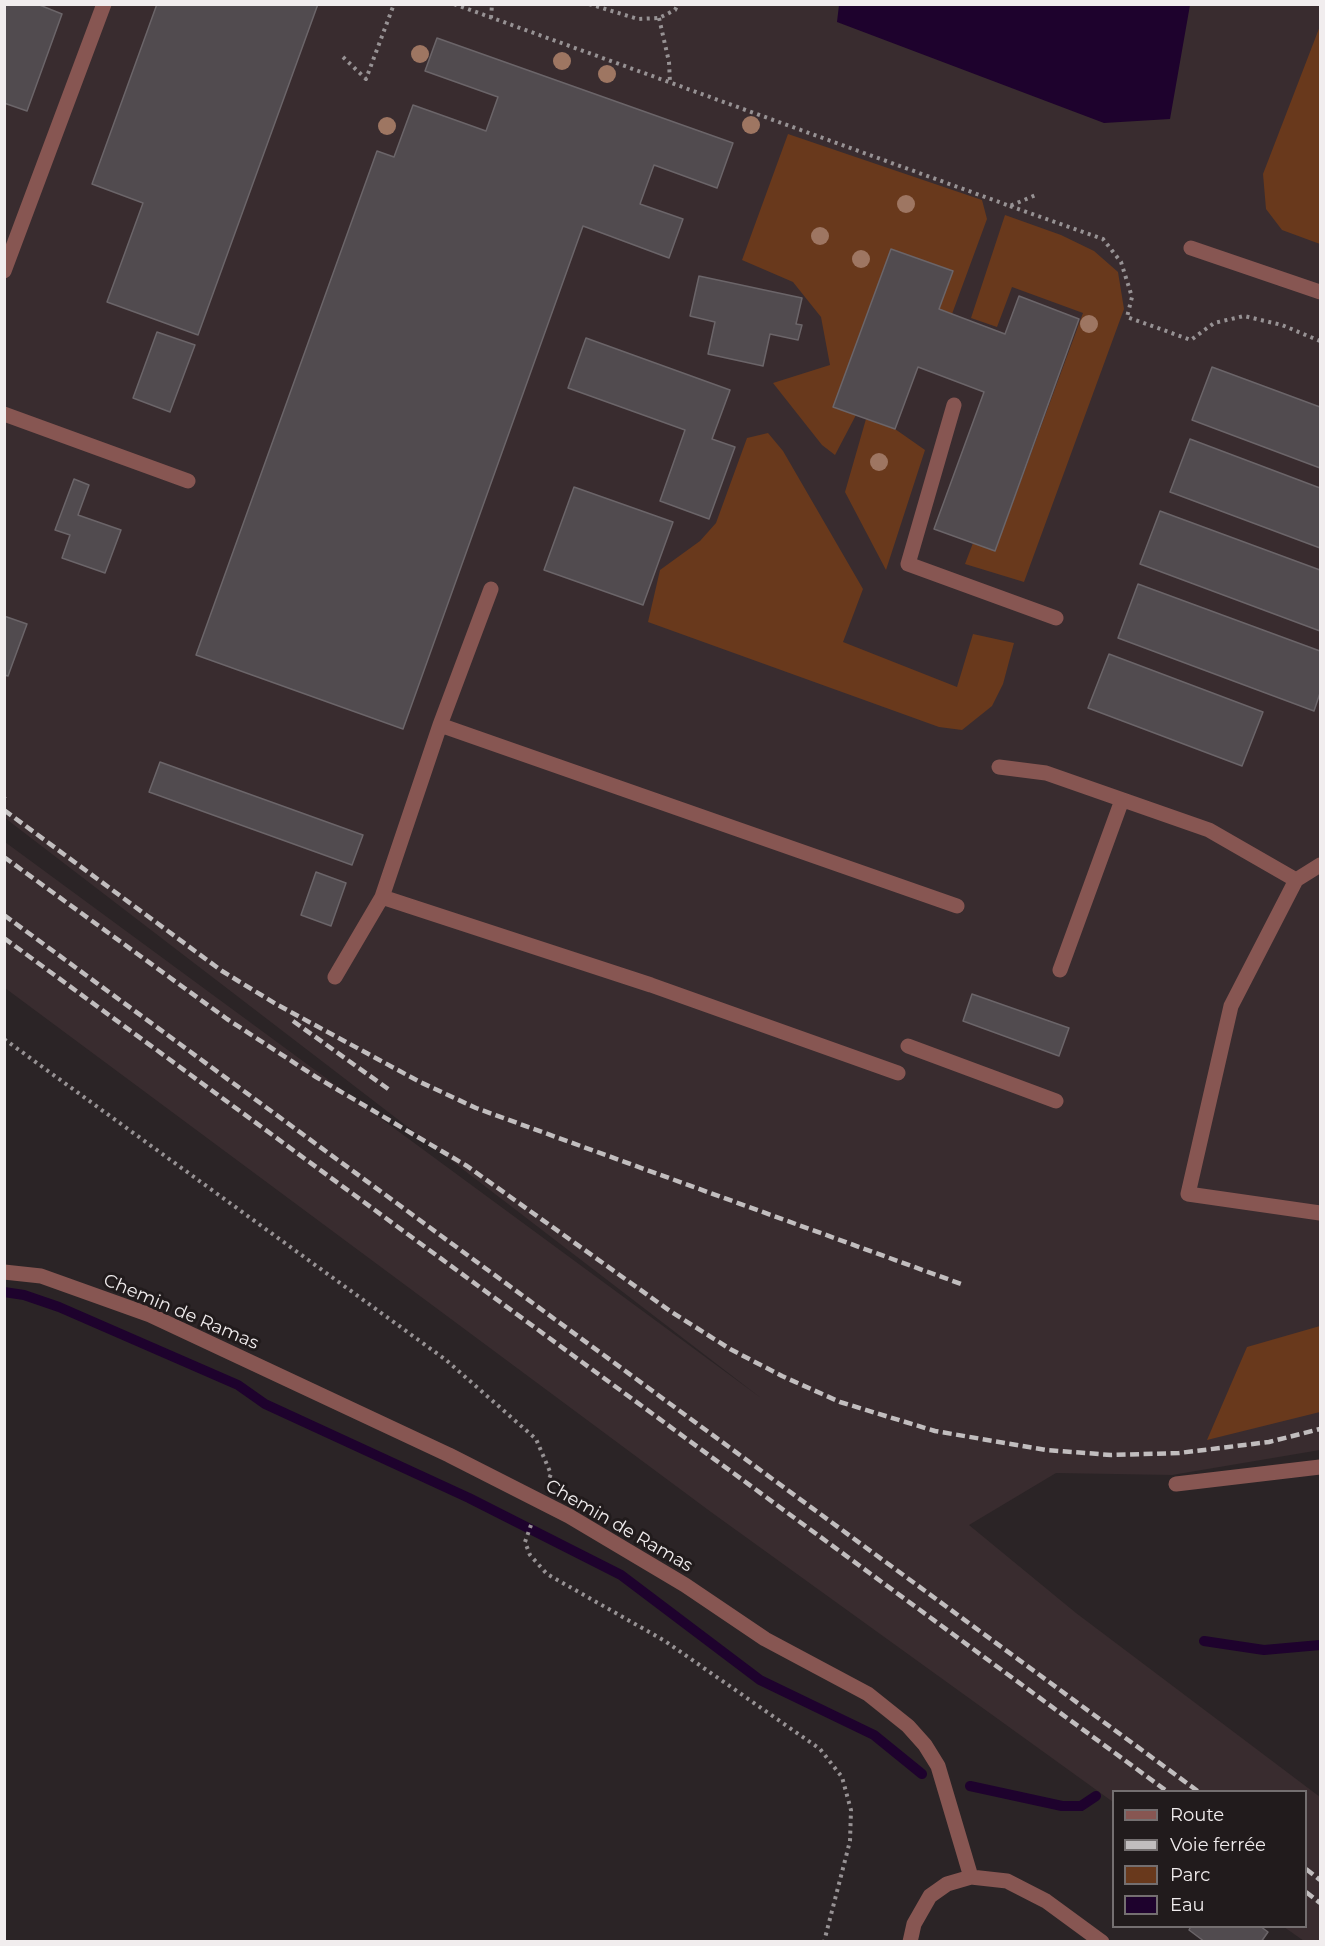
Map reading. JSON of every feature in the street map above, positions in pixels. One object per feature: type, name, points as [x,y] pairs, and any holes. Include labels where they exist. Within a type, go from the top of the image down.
[{"type":"street","points":[[4,271],[105,4]]},
{"type":"street","points":[[1191,248],[1320,292]]},
{"type":"street","points":[[954,405],[908,564],[1056,618]]},
{"type":"street","points":[[4,414],[188,481]]},
{"type":"street","points":[[335,977],[382,897],[440,725],[492,589]]},
{"type":"street","points":[[440,725],[957,906]]},
{"type":"street","points":[[999,767],[1046,772],[1209,830],[1296,880]]},
{"type":"street","points":[[1060,970],[1122,800]]},
{"type":"street","points":[[1320,865],[1296,880],[1232,1006],[1188,1194],[1320,1213]]},
{"type":"street","points":[[382,897],[651,985],[898,1073]]},
{"type":"street","points":[[908,1046],[1056,1101]]},
{"type":"street","name":"Chemin de Ramas","points":[[4,1272],[41,1276],[150,1315],[449,1455],[578,1522],[685,1585],[765,1639],[868,1694],[891,1710],[925,1745],[938,1766],[971,1877]]},
{"type":"street","points":[[1176,1484],[1320,1467]]},
{"type":"street","points":[[910,1941],[914,1924],[930,1896],[947,1884],[971,1877],[1007,1881],[1046,1901],[1102,1941]]},
{"type":"path","points":[[343,57],[366,79],[394,4]]},
{"type":"path","points":[[454,4],[1103,239],[1121,262],[1132,297],[1127,316],[1191,340],[1214,323],[1244,316],[1282,325],[1320,341]]},
{"type":"path","points":[[490,18],[492,4]]},
{"type":"path","points":[[589,4],[638,19],[659,18],[675,10],[678,4]]},
{"type":"path","points":[[659,18],[669,62],[670,83]]},
{"type":"path","points":[[1010,206],[1038,194]]},
{"type":"path","points":[[4,1039],[446,1360],[523,1426],[536,1439],[551,1474],[538,1502],[525,1542],[530,1556],[547,1574],[665,1641],[820,1749],[842,1777],[850,1810],[850,1841],[824,1941]]},
{"type":"shaded area","points":[[5,5],[1320,5],[1320,1450],[1172,1475],[1056,1473],[969,1525],[1076,1613],[1320,1797],[1320,1941],[1304,1941],[1285,1928],[1307,1928],[1307,1790],[1112,1790],[1112,1801],[711,1512],[5,988],[5,842],[761,1398],[5,818]]},
{"type":"green space","points":[[1320,26],[1320,244],[1282,230],[1266,209],[1263,174]]},
{"type":"green space","points":[[788,134],[982,200],[987,219],[952,314],[939,309],[953,271],[891,249],[834,407],[856,415],[835,455],[822,445],[773,383],[830,365],[821,317],[793,282],[742,260]]},
{"type":"green space","points":[[1005,215],[1061,235],[1094,251],[1118,272],[1124,309],[1024,582],[965,564],[973,543],[995,551],[1083,313],[1012,287],[997,327],[971,318]]},
{"type":"green space","points":[[866,419],[895,429],[925,450],[886,570],[845,492]]},
{"type":"green space","points":[[768,433],[783,451],[863,589],[843,642],[957,687],[973,634],[1014,643],[1003,684],[992,706],[962,730],[939,727],[648,622],[660,570],[700,541],[716,523],[747,438]]},
{"type":"green space","points":[[1320,1326],[1320,1412],[1207,1440],[1247,1347]]},
{"type":"water","points":[[839,4],[1190,5],[1170,119],[1104,123],[837,22]]},
{"type":"building","points":[[4,4],[37,4],[62,14],[27,111],[4,103]]},
{"type":"building","points":[[157,4],[318,4],[198,335],[107,302],[143,203],[92,184]]},
{"type":"building","points":[[437,38],[733,143],[717,188],[654,165],[640,204],[683,219],[669,258],[583,226],[403,729],[196,655],[377,151],[394,157],[413,105],[486,131],[498,97],[425,71]]},
{"type":"building","points":[[891,249],[953,271],[939,309],[1005,334],[1019,296],[1079,319],[995,551],[934,529],[984,392],[918,367],[895,429],[833,407]]},
{"type":"building","points":[[699,276],[802,298],[796,324],[802,325],[798,340],[770,334],[763,366],[708,354],[715,322],[690,316]]},
{"type":"building","points":[[157,332],[195,345],[170,412],[133,398]]},
{"type":"building","points":[[586,338],[730,390],[712,439],[735,447],[709,519],[660,501],[685,430],[568,388]]},
{"type":"building","points":[[1212,367],[1320,407],[1320,468],[1192,420]]},
{"type":"building","points":[[1190,439],[1320,488],[1320,548],[1170,492]]},
{"type":"building","points":[[74,479],[89,485],[78,515],[121,530],[105,573],[62,558],[70,535],[55,530]]},
{"type":"building","points":[[574,487],[673,522],[643,605],[544,570]]},
{"type":"building","points":[[1160,511],[1320,570],[1320,631],[1140,564]]},
{"type":"building","points":[[1138,584],[1320,651],[1320,693],[1314,711],[1118,638]]},
{"type":"building","points":[[4,616],[27,624],[8,676],[4,675]]},
{"type":"building","points":[[1109,654],[1263,712],[1242,766],[1088,708]]},
{"type":"building","points":[[160,762],[363,835],[352,865],[149,792]]},
{"type":"building","points":[[316,872],[346,883],[331,926],[301,915]]},
{"type":"building","points":[[972,994],[1069,1028],[1059,1056],[963,1021]]},
{"type":"building","points":[[1190,1928],[1263,1928],[1268,1932],[1261,1942],[1205,1942],[1189,1930]]},
{"type":"waterway","points":[[4,1292],[24,1295],[59,1307],[238,1385],[265,1404],[469,1498],[621,1575],[760,1680],[874,1735],[922,1774]]},
{"type":"waterway","points":[[1204,1641],[1264,1650],[1320,1645]]},
{"type":"waterway","points":[[970,1786],[1062,1806],[1081,1806],[1096,1796]]},
{"type":"railway","points":[[4,810],[222,971],[276,1004],[420,1082],[476,1108],[964,1285]]},
{"type":"railway","points":[[4,857],[227,1019],[316,1077],[467,1166],[670,1311],[730,1349],[840,1402],[935,1431],[1046,1450],[1111,1455],[1179,1453],[1269,1442],[1320,1429]]},
{"type":"railway","points":[[4,915],[1196,1790]]},
{"type":"railway","points":[[4,938],[1165,1790]]},
{"type":"railway","points":[[293,1021],[391,1091]]},
{"type":"railway","points":[[1307,1870],[1320,1880]]},
{"type":"railway","points":[[1307,1893],[1320,1903]]}]
